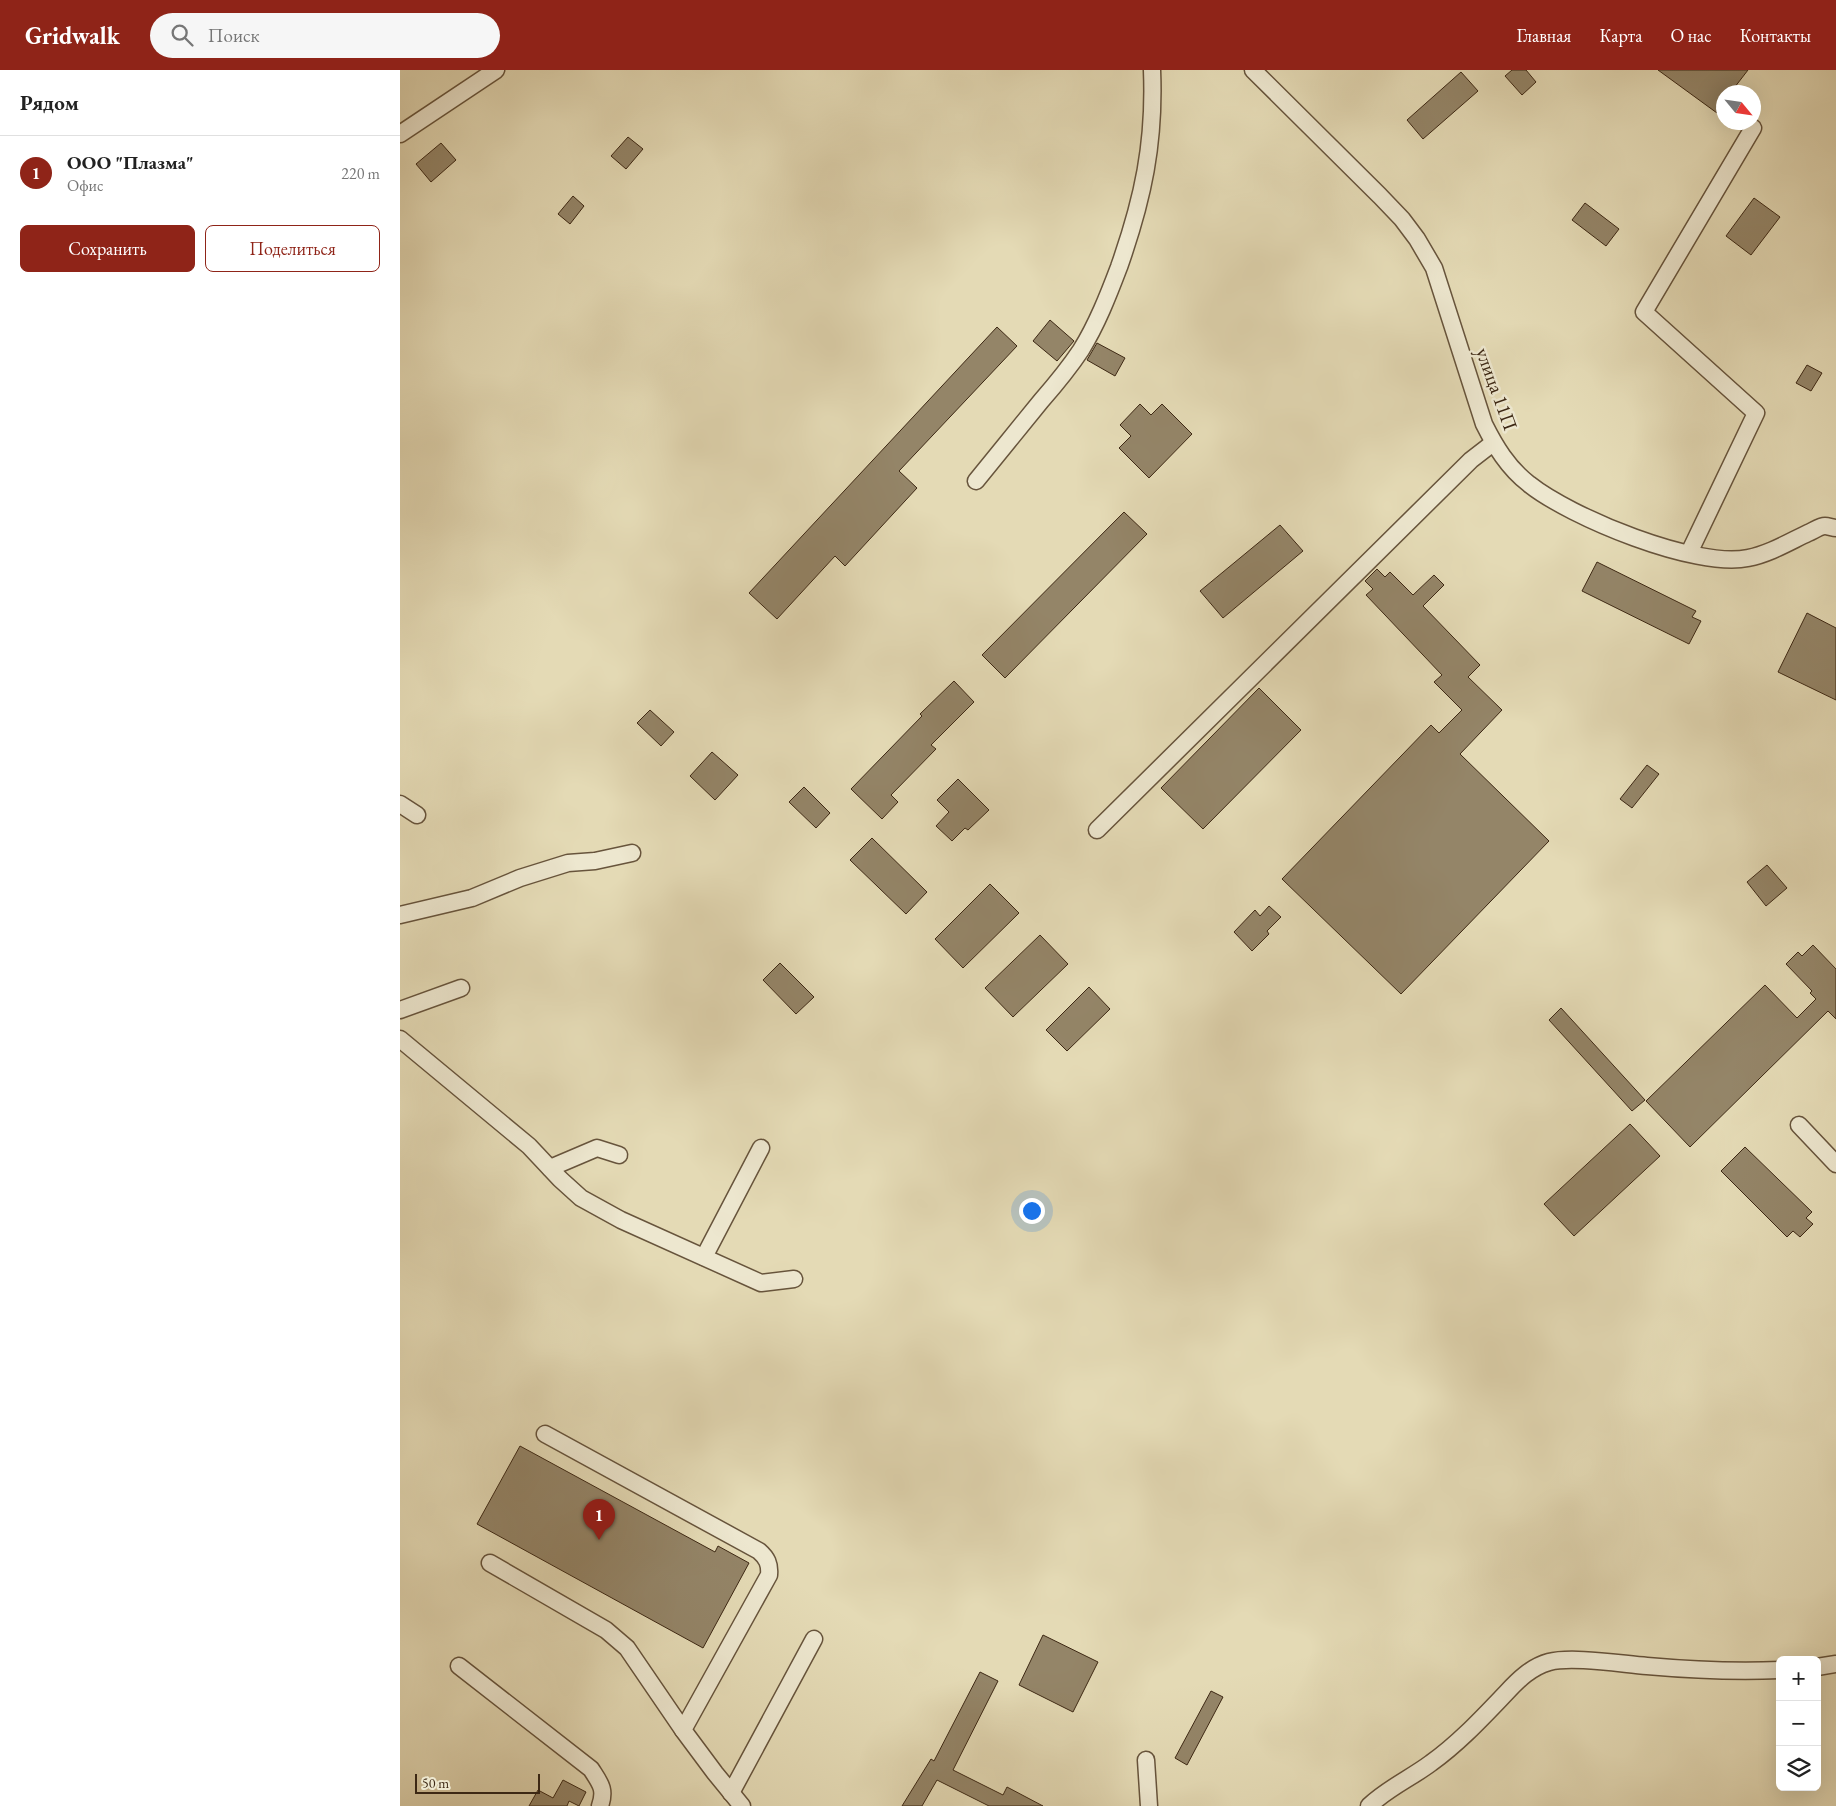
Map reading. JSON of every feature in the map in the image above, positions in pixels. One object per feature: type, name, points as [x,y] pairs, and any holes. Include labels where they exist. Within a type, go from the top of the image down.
[{"type":"street","points":[[400,134],[496,70]]},
{"type":"street","points":[[976,481],[1072,364],[1089,337],[1103,308],[1140,202],[1148,166],[1152,128],[1152,70]]},
{"type":"street","name":"улица 11П","points":[[1253,70],[1380,196],[1417,239],[1434,268],[1484,424],[1493,443],[1508,464],[1527,483],[1548,498],[1606,527],[1662,546],[1717,559],[1733,560],[1766,553],[1832,524]]},
{"type":"street","points":[[1689,553],[1756,413],[1644,312],[1752,130]]},
{"type":"street","points":[[1097,830],[1471,460],[1493,443]]},
{"type":"street","points":[[400,804],[417,815]]},
{"type":"street","points":[[400,915],[472,898],[520,878],[568,863],[595,861],[632,853]]},
{"type":"street","points":[[400,1010],[461,988]]},
{"type":"street","points":[[400,1039],[529,1146],[581,1198],[621,1220],[761,1283],[794,1279]]},
{"type":"street","points":[[1800,1125],[1836,1164]]},
{"type":"street","points":[[550,1168],[597,1148],[619,1155]]},
{"type":"street","points":[[704,1257],[761,1148]]},
{"type":"street","points":[[545,1434],[750,1546],[766,1557],[770,1566],[769,1575],[683,1730]]},
{"type":"street","points":[[490,1563],[617,1638],[627,1648],[683,1730],[742,1806]]},
{"type":"street","points":[[731,1794],[814,1639]]},
{"type":"street","points":[[1369,1806],[1382,1794],[1431,1763],[1492,1708],[1520,1678],[1544,1664],[1572,1661],[1712,1672],[1776,1670]]},
{"type":"street","points":[[1821,1666],[1836,1664]]},
{"type":"street","points":[[460,1666],[591,1769],[602,1784],[603,1797],[600,1806]]},
{"type":"street","points":[[1146,1760],[1149,1806]]},
{"type":"building","points":[[1512,70],[1526,70],[1536,82],[1522,95],[1505,76]]},
{"type":"building","points":[[1658,70],[1748,70],[1736,85],[1716,85],[1716,112]]},
{"type":"building","points":[[1461,72],[1478,91],[1423,139],[1407,120]]},
{"type":"building","points":[[628,137],[643,149],[626,169],[611,156]]},
{"type":"building","points":[[441,143],[456,160],[431,182],[416,164]]},
{"type":"building","points":[[573,196],[584,206],[570,224],[558,214]]},
{"type":"building","points":[[1754,198],[1780,217],[1751,255],[1726,236]]},
{"type":"building","points":[[1585,203],[1619,229],[1606,246],[1572,220]]},
{"type":"building","points":[[1050,320],[1074,341],[1057,361],[1033,341]]},
{"type":"building","points":[[997,327],[1017,346],[899,471],[917,488],[845,566],[835,556],[777,619],[749,593]]},
{"type":"building","points":[[1097,343],[1125,358],[1115,376],[1087,360]]},
{"type":"building","points":[[1807,365],[1822,373],[1811,391],[1796,383]]},
{"type":"building","points":[[1140,404],[1151,415],[1162,404],[1192,434],[1149,478],[1119,448],[1131,436],[1120,425]]},
{"type":"building","points":[[1124,512],[1147,534],[1005,678],[982,655]]},
{"type":"building","points":[[1280,525],[1303,551],[1223,618],[1200,591]]},
{"type":"building","points":[[1597,562],[1696,611],[1692,617],[1701,621],[1689,644],[1582,591]]},
{"type":"building","points":[[1377,569],[1385,577],[1390,572],[1413,595],[1434,575],[1444,585],[1423,606],[1480,665],[1468,677],[1502,710],[1460,754],[1549,841],[1401,994],[1282,879],[1431,725],[1439,733],[1462,710],[1434,682],[1442,675],[1366,595],[1373,589],[1365,581]]},
{"type":"building","points":[[1807,613],[1836,628],[1836,700],[1778,672]]},
{"type":"building","points":[[954,681],[974,702],[931,745],[936,749],[891,795],[898,802],[882,819],[851,789],[922,716],[920,714]]},
{"type":"building","points":[[1259,688],[1301,730],[1203,829],[1161,788]]},
{"type":"building","points":[[650,710],[674,732],[661,746],[637,723]]},
{"type":"building","points":[[712,752],[738,775],[715,800],[690,776]]},
{"type":"building","points":[[1647,765],[1659,774],[1632,808],[1620,799]]},
{"type":"building","points":[[958,779],[989,810],[968,830],[965,828],[952,841],[936,826],[949,812],[937,800]]},
{"type":"building","points":[[804,787],[830,813],[816,828],[789,802]]},
{"type":"building","points":[[872,838],[927,892],[906,914],[850,860]]},
{"type":"building","points":[[1767,865],[1787,888],[1766,906],[1747,882]]},
{"type":"building","points":[[990,884],[1019,913],[963,968],[935,939]]},
{"type":"building","points":[[1269,906],[1281,917],[1267,931],[1269,934],[1252,951],[1234,932],[1255,910],[1260,916]]},
{"type":"building","points":[[1040,935],[1068,964],[1013,1017],[985,988]]},
{"type":"building","points":[[1813,945],[1836,969],[1836,1019],[1828,1011],[1690,1147],[1646,1101],[1765,985],[1797,1018],[1816,999],[1810,993],[1812,991],[1786,964],[1798,952],[1802,956]]},
{"type":"building","points":[[780,963],[814,997],[796,1014],[763,980]]},
{"type":"building","points":[[1089,987],[1110,1009],[1067,1051],[1046,1030]]},
{"type":"building","points":[[1561,1008],[1645,1100],[1632,1111],[1549,1020]]},
{"type":"building","points":[[1630,1124],[1660,1156],[1574,1236],[1544,1204]]},
{"type":"building","points":[[1745,1147],[1812,1212],[1806,1218],[1813,1224],[1800,1237],[1793,1231],[1787,1237],[1721,1171]]},
{"type":"building","points":[[520,1446],[715,1552],[718,1546],[749,1563],[703,1648],[477,1524]]},
{"type":"building","points":[[1043,1635],[1098,1662],[1073,1712],[1019,1685]]},
{"type":"building","points":[[980,1672],[998,1681],[953,1770],[1003,1795],[1007,1787],[1043,1806],[989,1806],[937,1780],[922,1806],[902,1806],[931,1759],[934,1761]]},
{"type":"building","points":[[1211,1691],[1223,1697],[1187,1765],[1175,1758]]},
{"type":"building","points":[[563,1780],[586,1792],[579,1806],[569,1801],[567,1806],[529,1806],[538,1790],[553,1798]]},
{"type":"place","name":"ООО \"Плазма\"","points":[[599,1540]]}]
